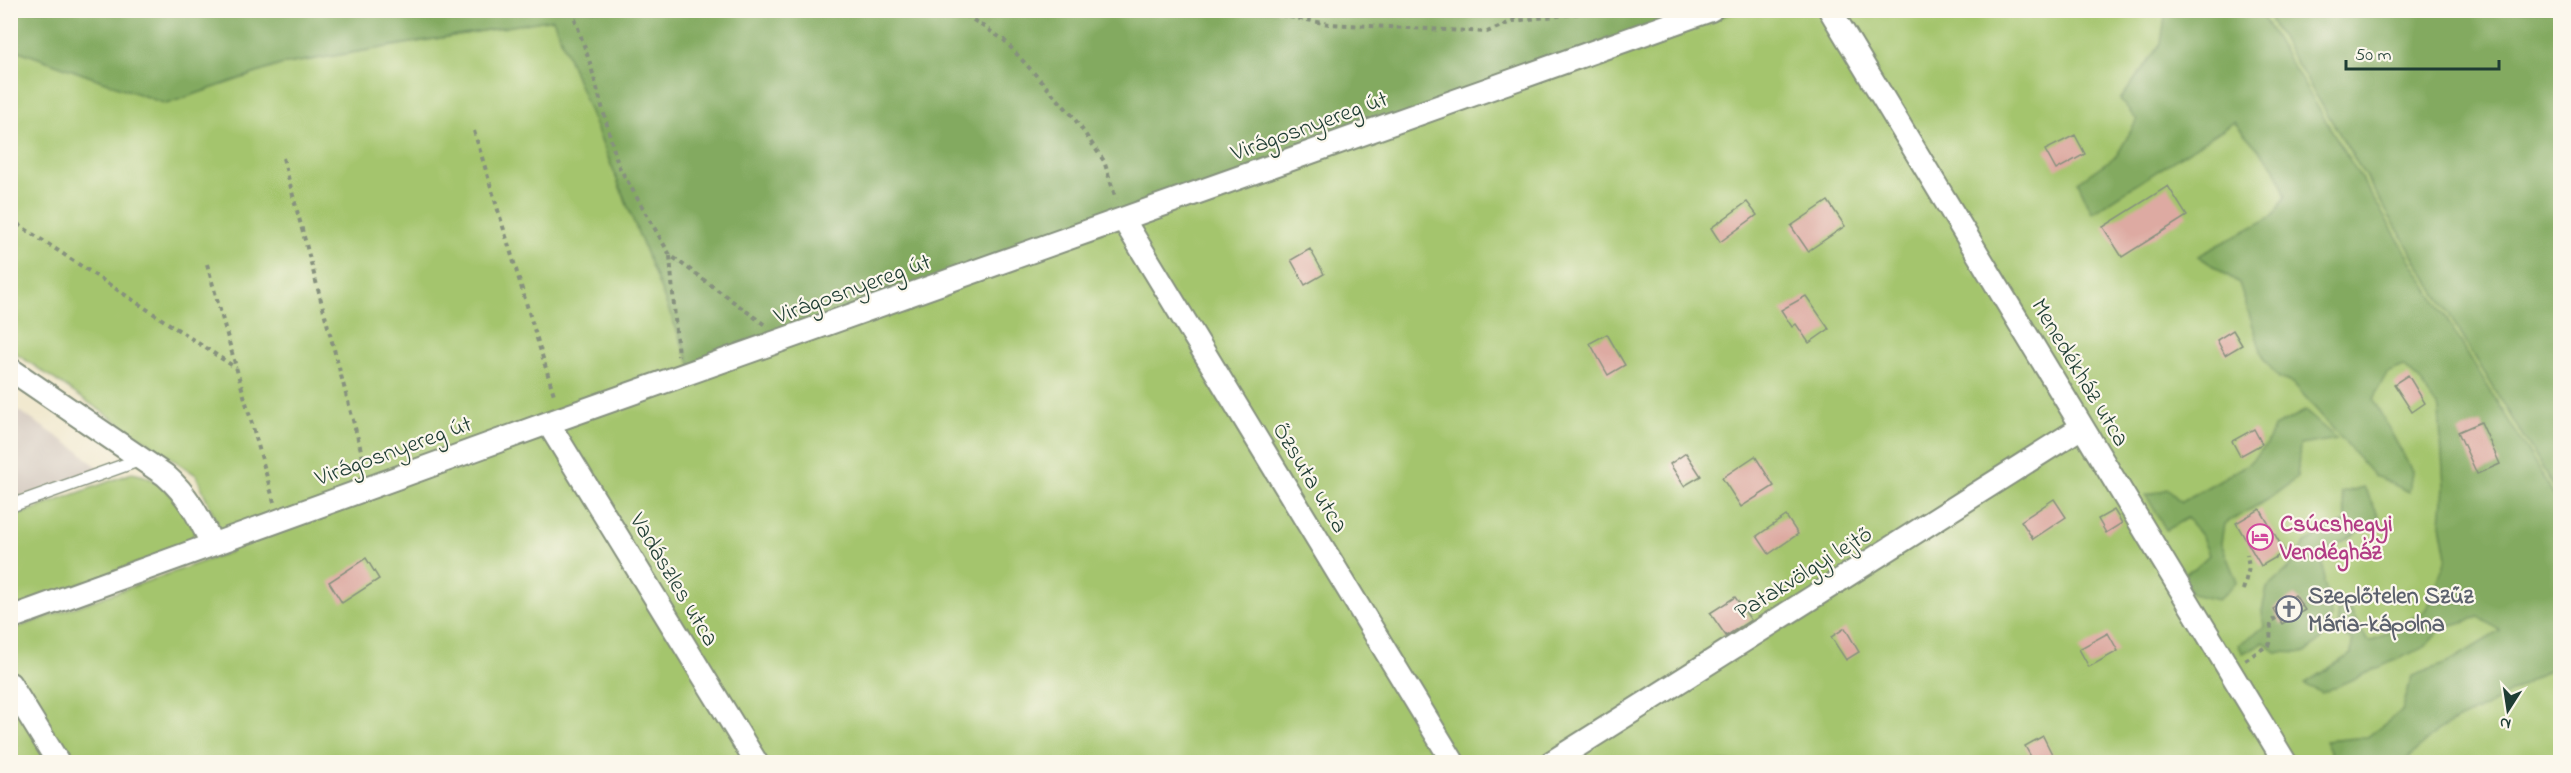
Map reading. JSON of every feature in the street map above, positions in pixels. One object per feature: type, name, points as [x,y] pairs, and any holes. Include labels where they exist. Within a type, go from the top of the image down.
[{"type":"street","name":"Virágosnyereg út","points":[[10,618],[555,421],[1711,10]]},
{"type":"street","name":"Menedékház utca","points":[[1830,10],[2284,762]]},
{"type":"street","name":"Őzsuta utca","points":[[1124,219],[1453,762]]},
{"type":"street","points":[[10,369],[143,458],[182,490],[195,509],[212,544]]},
{"type":"street","name":"Vadászles utca","points":[[555,421],[756,762]]},
{"type":"street","name":"Patakvölgyi lejtő","points":[[1552,762],[2082,427]]},
{"type":"street","points":[[10,684],[58,762]]},
{"type":"lane","points":[[10,506],[143,458]]},
{"type":"path","points":[[572,10],[590,63],[618,165],[670,255],[786,340]]},
{"type":"path","points":[[957,10],[1004,40],[1072,115],[1104,162],[1124,219]]},
{"type":"path","points":[[1273,10],[1286,16],[1329,24],[1487,32],[1513,21],[1608,10]]},
{"type":"path","points":[[1513,21],[1516,10]]},
{"type":"path","points":[[474,131],[555,421]]},
{"type":"path","points":[[283,159],[371,488]]},
{"type":"path","points":[[10,219],[236,368]]},
{"type":"path","points":[[670,255],[680,378]]},
{"type":"path","points":[[207,264],[279,520]]},
{"type":"path","points":[[2243,590],[2249,568],[2247,554]]},
{"type":"path","points":[[2229,669],[2270,644],[2271,621],[2278,617]]},
{"type":"shaded area","points":[[10,405],[79,451],[99,469],[11,500]]},
{"type":"green space","points":[[11,10],[1737,11],[694,373],[553,19],[280,65],[166,104],[11,48]]},
{"type":"green space","points":[[1737,11],[2265,11],[2560,497],[2560,762],[11,762],[10,630],[230,552],[196,475],[11,350],[11,48],[166,104],[280,65],[553,19],[694,373]]},
{"type":"green space","points":[[2166,11],[2259,11],[2560,505],[2560,663],[2487,706],[2438,730],[2404,762],[2335,762],[2325,741],[2367,737],[2402,711],[2412,676],[2447,663],[2500,631],[2479,617],[2442,628],[2425,647],[2322,693],[2304,684],[2351,654],[2352,641],[2339,632],[2337,611],[2344,599],[2367,640],[2372,641],[2427,610],[2447,557],[2441,524],[2444,486],[2439,410],[2420,381],[2404,366],[2387,373],[2373,399],[2412,471],[2409,492],[2373,475],[2294,384],[2279,378],[2264,360],[2239,283],[2198,256],[2273,216],[2286,196],[2275,168],[2234,122],[2092,213],[2078,182],[2117,155],[2137,120],[2120,100],[2161,43]]},
{"type":"green space","points":[[2265,11],[2560,11],[2560,497]]},
{"type":"green space","points":[[2305,411],[2337,439],[2300,445],[2297,478],[2267,500],[2224,524],[2221,543],[2237,582],[2218,600],[2192,594],[2180,575],[2195,568],[2209,555],[2202,537],[2187,518],[2166,530],[2146,495],[2168,489],[2181,502],[2248,464],[2267,444],[2274,427]]},
{"type":"green space","points":[[132,473],[154,480],[170,494],[196,530],[191,540],[183,547],[11,609],[10,518]]},
{"type":"green space","points":[[2364,487],[2380,519],[2323,553],[2324,583],[2330,601],[2331,619],[2321,639],[2306,653],[2276,652],[2264,642],[2243,653],[2238,645],[2264,627],[2262,611],[2267,588],[2289,568],[2305,543],[2347,521],[2341,493]]},
{"type":"building","points":[[2075,135],[2085,154],[2056,170],[2045,150]]},
{"type":"building","points":[[2168,186],[2187,216],[2122,257],[2103,227]]},
{"type":"building","points":[[1828,201],[1845,226],[1808,251],[1791,226]]},
{"type":"building","points":[[1747,202],[1757,215],[1720,242],[1711,228]]},
{"type":"building","points":[[1310,249],[1324,274],[1305,285],[1291,260]]},
{"type":"building","points":[[1806,296],[1829,329],[1809,343],[1796,324],[1792,327],[1781,310]]},
{"type":"building","points":[[2233,330],[2242,345],[2225,355],[2217,340]]},
{"type":"building","points":[[1607,334],[1625,365],[1608,375],[1590,343]]},
{"type":"building","points":[[2408,375],[2425,403],[2412,412],[2394,384]]},
{"type":"building","points":[[2481,422],[2500,464],[2477,474],[2458,432]]},
{"type":"building","points":[[2254,429],[2262,444],[2240,456],[2232,441]]},
{"type":"building","points":[[1686,453],[1701,476],[1684,486],[1670,464]]},
{"type":"building","points":[[1755,456],[1774,486],[1741,507],[1722,478]]},
{"type":"building","points":[[2054,499],[2066,517],[2033,539],[2021,521]]},
{"type":"building","name":"Csúcshegyi Vendégház","points":[[2260,509],[2285,552],[2261,566],[2236,523]]},
{"type":"building","points":[[2114,510],[2122,523],[2106,533],[2098,519]]},
{"type":"building","points":[[1786,516],[1798,534],[1769,554],[1757,536]]},
{"type":"building","points":[[366,558],[379,579],[342,603],[329,582]]},
{"type":"building","name":"Szeplőtelen Szűz Mária-kápolna","points":[[2295,595],[2305,610],[2282,624],[2273,609]]},
{"type":"building","points":[[1735,597],[1751,620],[1726,636],[1710,613]]},
{"type":"building","points":[[1845,628],[1859,652],[1846,660],[1831,637]]},
{"type":"building","points":[[2108,633],[2118,651],[2089,667],[2079,649]]},
{"type":"building","points":[[2043,736],[2056,762],[2034,762],[2025,746]]},
{"type":"place","name":"Csúcshegyi Vendégház","points":[[2260,537]]},
{"type":"place","name":"Szeplőtelen Szűz Mária-kápolna","points":[[2289,609]]}]
